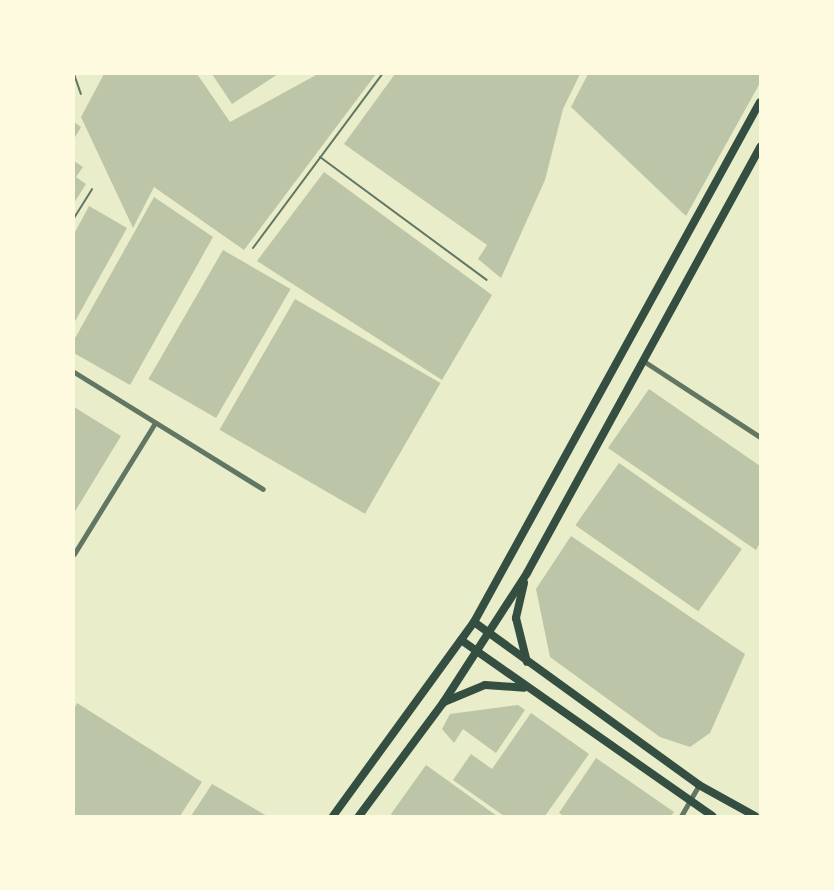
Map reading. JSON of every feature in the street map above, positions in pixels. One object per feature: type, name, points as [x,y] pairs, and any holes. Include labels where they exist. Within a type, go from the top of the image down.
[{"type":"main road","points":[[333,816],[474,622],[760,102]]},
{"type":"main road","points":[[359,816],[442,703],[527,573],[645,362],[760,147]]},
{"type":"main road","points":[[527,573],[516,618],[527,663]]},
{"type":"main road","points":[[474,622],[527,663],[699,785],[755,816]]},
{"type":"main road","points":[[461,640],[689,804],[712,816]]},
{"type":"main road","points":[[442,703],[485,685],[527,688]]},
{"type":"street","points":[[645,362],[760,437]]},
{"type":"street","points":[[74,372],[263,489]]},
{"type":"street","points":[[74,554],[155,423]]},
{"type":"street","points":[[681,816],[699,785]]},
{"type":"lane","points":[[74,74],[81,94]]},
{"type":"lane","points":[[253,248],[382,74]]},
{"type":"lane","points":[[320,157],[487,280]]},
{"type":"lane","points":[[74,218],[92,189]]},
{"type":"building","points":[[104,74],[197,74],[230,122],[318,74],[376,74],[244,250],[154,187],[133,228],[81,117]]},
{"type":"building","points":[[212,74],[278,74],[232,104]]},
{"type":"building","points":[[395,74],[580,74],[563,109],[545,180],[501,278],[478,259],[487,245],[344,144]]},
{"type":"building","points":[[588,74],[760,74],[760,83],[686,216],[571,107]]},
{"type":"building","points":[[74,122],[81,127],[74,139]]},
{"type":"building","points":[[74,161],[83,167],[76,177],[86,184],[74,203]]},
{"type":"building","points":[[324,172],[492,295],[442,380],[257,261]]},
{"type":"building","points":[[154,197],[213,237],[130,385],[74,353],[74,340]]},
{"type":"building","points":[[89,206],[127,228],[74,323],[74,234]]},
{"type":"building","points":[[223,250],[291,289],[216,418],[148,379]]},
{"type":"building","points":[[295,299],[440,383],[365,514],[220,430]]},
{"type":"building","points":[[649,389],[760,466],[760,543],[756,550],[608,448]]},
{"type":"building","points":[[74,407],[121,436],[74,513]]},
{"type":"building","points":[[619,463],[742,549],[698,611],[575,525]]},
{"type":"building","points":[[571,536],[745,654],[710,733],[690,747],[660,737],[550,657],[536,589]]},
{"type":"building","points":[[77,703],[202,782],[180,816],[74,816],[74,709]]},
{"type":"building","points":[[518,705],[525,710],[496,753],[463,729],[454,743],[442,729],[450,714]]},
{"type":"building","points":[[531,713],[589,754],[545,816],[504,816],[453,780],[471,754],[492,769]]},
{"type":"building","points":[[596,758],[674,812],[671,816],[564,816],[559,813]]},
{"type":"building","points":[[426,765],[497,816],[394,816],[391,814]]},
{"type":"building","points":[[212,784],[267,816],[191,816]]}]
